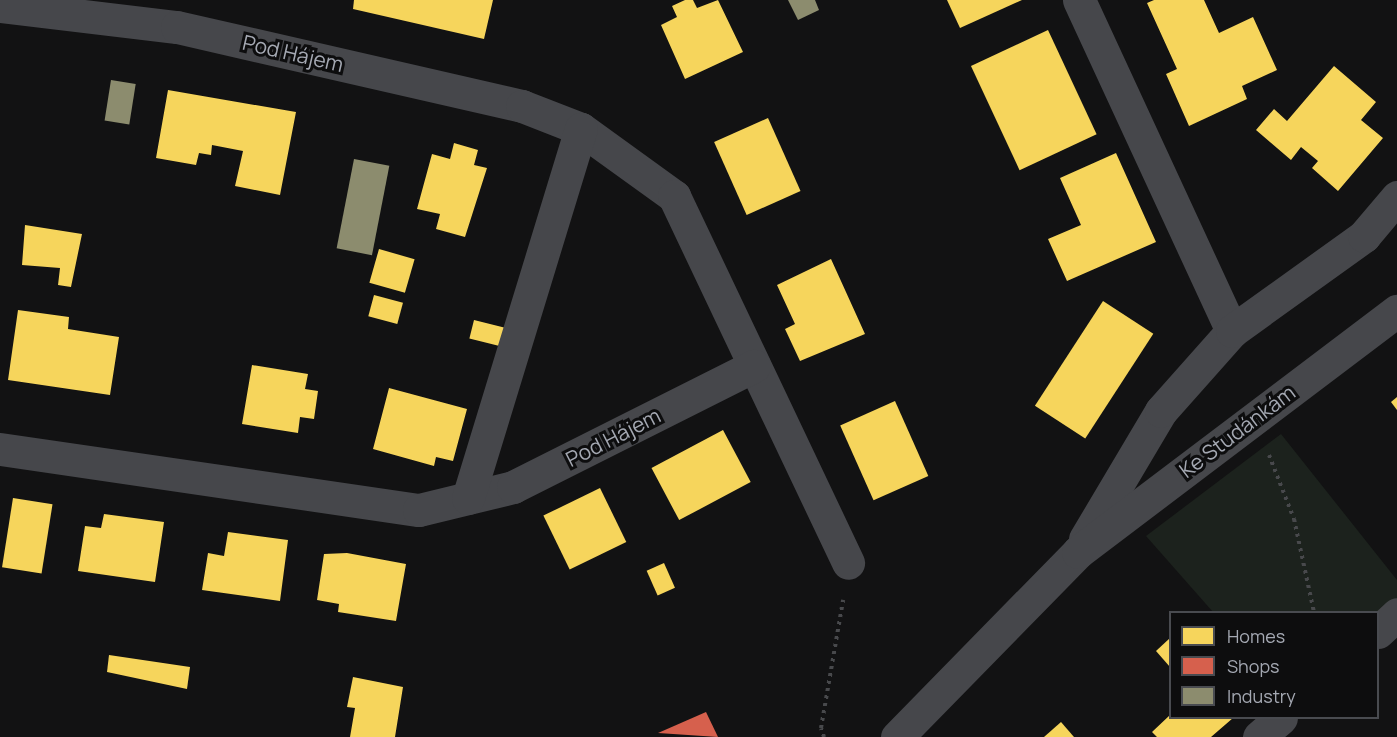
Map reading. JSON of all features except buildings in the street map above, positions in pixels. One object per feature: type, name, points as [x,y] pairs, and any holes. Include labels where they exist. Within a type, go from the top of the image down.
[{"type":"street","points":[[1079,0],[1232,331]]},
{"type":"street","name":"Pod Hájem","points":[[0,6],[177,27],[522,106],[581,129],[674,196],[848,563]]},
{"type":"street","points":[[468,498],[581,129]]},
{"type":"street","name":"Ke Studánkám","points":[[1078,552],[1161,411],[1232,331],[1364,236],[1397,197]]},
{"type":"street","name":"Ke Studánkám","points":[[897,737],[1078,552],[1397,312]]},
{"type":"street","name":"Pod Hájem","points":[[0,449],[419,510],[513,487],[754,366]]},
{"type":"street","points":[[1379,630],[1397,614]]},
{"type":"street","points":[[1259,737],[1279,719]]},
{"type":"path","points":[[1262,413],[1271,464],[1293,519],[1314,611]]},
{"type":"path","points":[[824,737],[821,728],[848,563]]},
{"type":"shaded area","points":[[1281,434],[1397,580],[1397,614],[1379,614],[1379,611],[1212,611],[1146,536]]}]
